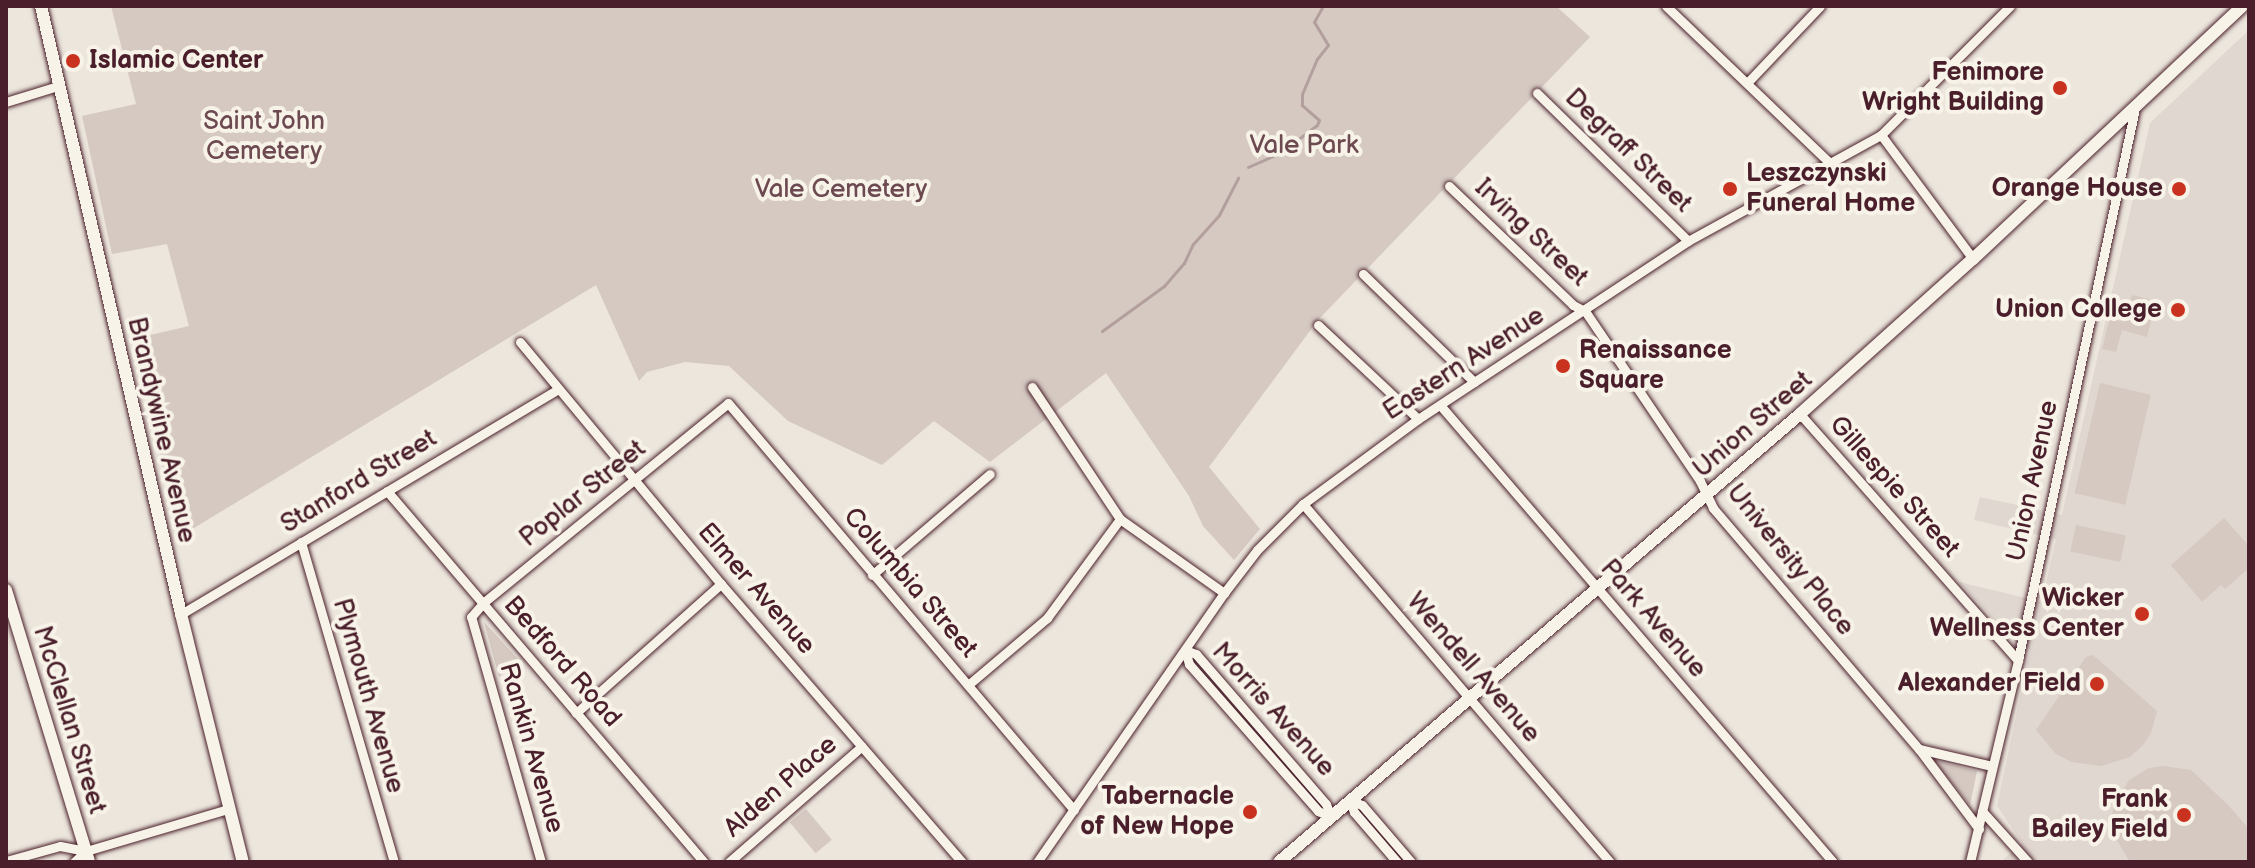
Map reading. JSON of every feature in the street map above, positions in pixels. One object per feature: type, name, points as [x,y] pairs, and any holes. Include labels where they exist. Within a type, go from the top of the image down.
[{"type":"main road","name":"Brandywine Avenue","points":[[41,6],[181,614],[243,862]]},
{"type":"main road","name":"Union Street","points":[[1279,862],[1800,414],[1973,259],[2242,6]]},
{"type":"main road","name":"McClellan Street","points":[[6,590],[87,856]]},
{"type":"street","points":[[1666,6],[1831,164]]},
{"type":"street","points":[[1747,83],[1820,6]]},
{"type":"street","name":"Eastern Avenue","points":[[1037,862],[1224,593],[1257,550],[1303,504],[1418,419],[1688,241],[1881,135],[2010,6]]},
{"type":"street","points":[[6,102],[58,86]]},
{"type":"street","name":"Degraff Street","points":[[1537,93],[1688,241]]},
{"type":"street","name":"Union Avenue","points":[[1970,862],[2018,660],[2135,108]]},
{"type":"street","points":[[1881,135],[1973,259]]},
{"type":"street","name":"Irving Street","points":[[1449,186],[1573,305],[1585,311]]},
{"type":"street","points":[[1363,274],[1474,382]]},
{"type":"street","name":"University Place","points":[[1585,311],[1713,508],[1919,749],[1979,829]]},
{"type":"street","points":[[1318,325],[1418,419]]},
{"type":"street","name":"Elmer Avenue","points":[[520,342],[721,584],[962,862]]},
{"type":"street","points":[[1032,387],[1120,519],[1224,593]]},
{"type":"street","name":"Stanford Street","points":[[181,614],[558,389]]},
{"type":"street","name":"Columbia Street","points":[[710,418],[728,403],[1074,810]]},
{"type":"street","name":"Park Avenue","points":[[1440,405],[1833,862]]},
{"type":"street","name":"Gillespie Street","points":[[1800,414],[2018,660]]},
{"type":"street","name":"Poplar Street","points":[[483,603],[710,418]]},
{"type":"street","points":[[872,575],[990,474]]},
{"type":"street","name":"Bedford Road","points":[[387,491],[704,862]]},
{"type":"street","name":"Wendell Avenue","points":[[1303,504],[1610,862]]},
{"type":"street","points":[[968,685],[1047,618],[1120,519]]},
{"type":"street","name":"Plymouth Avenue","points":[[301,542],[394,862]]},
{"type":"street","points":[[576,713],[721,584]]},
{"type":"street","name":"Rankin Avenue","points":[[483,603],[471,617],[541,862]]},
{"type":"street","name":"Morris Avenue","points":[[1185,650],[1196,654],[1327,805],[1331,817]]},
{"type":"street","name":"Alden Place","points":[[729,862],[862,746]]},
{"type":"street","points":[[1919,749],[1992,766]]},
{"type":"street","points":[[1350,800],[1354,812],[1397,862]]},
{"type":"street","points":[[1350,800],[1362,805],[1411,862]]},
{"type":"street","points":[[74,862],[228,809]]},
{"type":"street","points":[[1982,811],[2028,862]]},
{"type":"street","points":[[6,861],[60,846],[87,856]]},
{"type":"shaded area","name":"Union College","points":[[2249,30],[2249,862],[2001,862],[2022,843],[1997,806],[2030,650],[2012,639],[1959,582],[2042,602],[2056,539],[1974,520],[1980,497],[2062,515],[2150,123]]},
{"type":"green space","points":[[111,6],[1556,6],[1590,37],[1318,320],[1209,467],[1260,529],[1234,560],[1203,526],[1189,496],[1106,373],[990,462],[934,421],[882,465],[788,421],[729,366],[685,362],[647,372],[639,381],[596,285],[179,537],[133,339],[189,326],[167,244],[112,254],[82,116],[136,104]]},
{"type":"green space","points":[[2132,295],[2156,301],[2147,337],[2122,330],[2116,352],[2102,349],[2110,318],[2124,322]]},
{"type":"green space","points":[[2100,383],[2151,395],[2125,505],[2075,493]]},
{"type":"green space","points":[[2224,518],[2249,546],[2249,568],[2225,589],[2221,585],[2202,602],[2171,565]]},
{"type":"green space","points":[[2076,525],[2126,536],[2120,562],[2070,551]]},
{"type":"green space","points":[[484,622],[518,659],[499,677]]},
{"type":"green space","name":"Alexander Field","points":[[2093,655],[2157,711],[2151,733],[2143,745],[2130,757],[2101,766],[2072,762],[2056,754],[2036,730],[2086,657]]},
{"type":"green space","points":[[1933,760],[1977,771],[1970,805]]},
{"type":"green space","points":[[2163,766],[2191,770],[2228,805],[2249,829],[2249,862],[2130,862],[2116,839],[2112,813],[2115,803],[2129,780],[2149,768]]},
{"type":"green space","points":[[806,809],[832,840],[816,853],[790,822]]},
{"type":"waterway","points":[[1248,167],[1280,153],[1317,125],[1319,120],[1302,105],[1302,94],[1317,59],[1328,45],[1314,22],[1323,6]]},
{"type":"waterway","points":[[1102,331],[1164,286],[1184,263],[1193,244],[1219,215],[1238,178]]},
{"type":"place","name":"Islamic Center","points":[[73,61]]},
{"type":"place","name":"Fenimore Wright Building","points":[[2060,88]]},
{"type":"place","name":"Leszczynski Funeral Home","points":[[1730,189]]},
{"type":"place","name":"Orange House","points":[[2179,189]]},
{"type":"place","name":"Union College","points":[[2178,310]]},
{"type":"place","name":"Renaissance Square","points":[[1563,366]]},
{"type":"place","name":"Wicker Wellness Center","points":[[2142,614]]},
{"type":"place","name":"Alexander Field","points":[[2097,684]]},
{"type":"place","name":"Tabernacle of New Hope","points":[[1250,812]]},
{"type":"place","name":"Frank Bailey Field","points":[[2184,815]]},
{"type":"park label","name":"Saint John Cemetery","points":[[264,137]]},
{"type":"park label","name":"Vale Park","points":[[1304,146]]},
{"type":"park label","name":"Vale Cemetery","points":[[841,190]]}]
